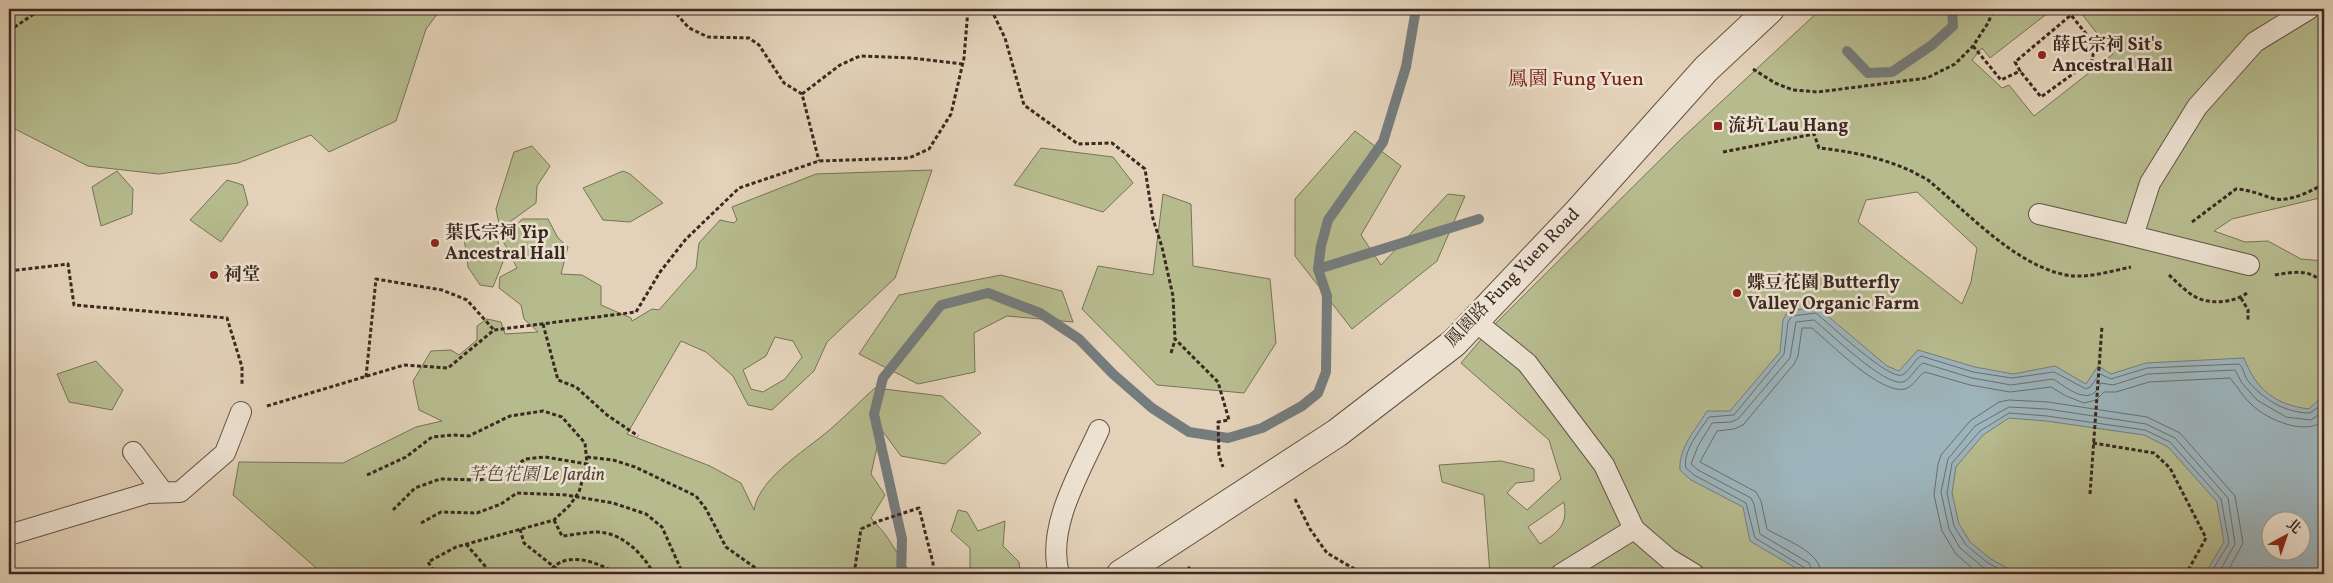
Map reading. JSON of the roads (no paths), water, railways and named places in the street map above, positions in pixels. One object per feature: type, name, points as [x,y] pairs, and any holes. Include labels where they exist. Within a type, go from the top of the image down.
[{"type":"street","name":"鳳園路 Fung Yuen Road","points":[[1121,574],[1337,433],[1454,343],[1476,322],[1706,69],[1770,9]]},
{"type":"lane","points":[[2133,236],[2150,183],[2197,107],[2255,42],[2309,9]]},
{"type":"lane","points":[[2039,214],[2248,265]]},
{"type":"lane","points":[[1476,322],[1526,363],[1604,466],[1634,529],[1669,559],[1694,574]]},
{"type":"lane","points":[[9,535],[96,507],[148,493],[180,492],[225,453],[241,412]]},
{"type":"lane","points":[[1059,574],[1056,536],[1060,522],[1099,430]]},
{"type":"lane","points":[[133,452],[163,492]]},
{"type":"lane","points":[[1561,574],[1634,529]]},
{"type":"water","points":[[1817,307],[1887,366],[1899,371],[1918,350],[1975,367],[2013,374],[2055,366],[2086,384],[2098,366],[2111,374],[2146,363],[2244,358],[2261,387],[2277,400],[2309,409],[2324,395],[2324,574],[2205,574],[2224,542],[2217,502],[2168,447],[2144,435],[2046,421],[2009,418],[1983,435],[1956,467],[1952,493],[1959,524],[1970,542],[1991,559],[2018,574],[1806,574],[1750,541],[1743,507],[1691,480],[1680,470],[1680,462],[1685,447],[1707,411],[1730,411],[1780,352],[1783,320],[1788,311]]},
{"type":"waterway","points":[[901,574],[902,539],[874,414],[883,378],[941,305],[988,293],[1040,313],[1079,339],[1113,374],[1152,408],[1189,432],[1228,438],[1262,428],[1302,406],[1318,393],[1326,372],[1327,296],[1318,269],[1321,246],[1328,220],[1383,142],[1406,67],[1416,9]]},
{"type":"waterway","points":[[1847,51],[1868,73],[1892,72],[1932,45],[1953,26],[1952,9]]},
{"type":"waterway","points":[[1318,269],[1479,219]]},
{"type":"place","name":"薛氏宗祠 Sit's Ancestral Hall","points":[[2042,55]]},
{"type":"place","name":"流坑 Lau Hang","points":[[1718,126]]},
{"type":"place","name":"葉氏宗祠 Yip Ancestral Hall","points":[[435,243]]},
{"type":"place","name":"祠堂","points":[[214,275]]},
{"type":"place","name":"蝶豆花園 Butterfly Valley Organic Farm","points":[[1737,293]]},
{"type":"district","name":"鳳園 Fung Yuen","points":[[1576,80]]},
{"type":"park label","name":"芊色花園 Le Jardin","points":[[536,475]]}]
